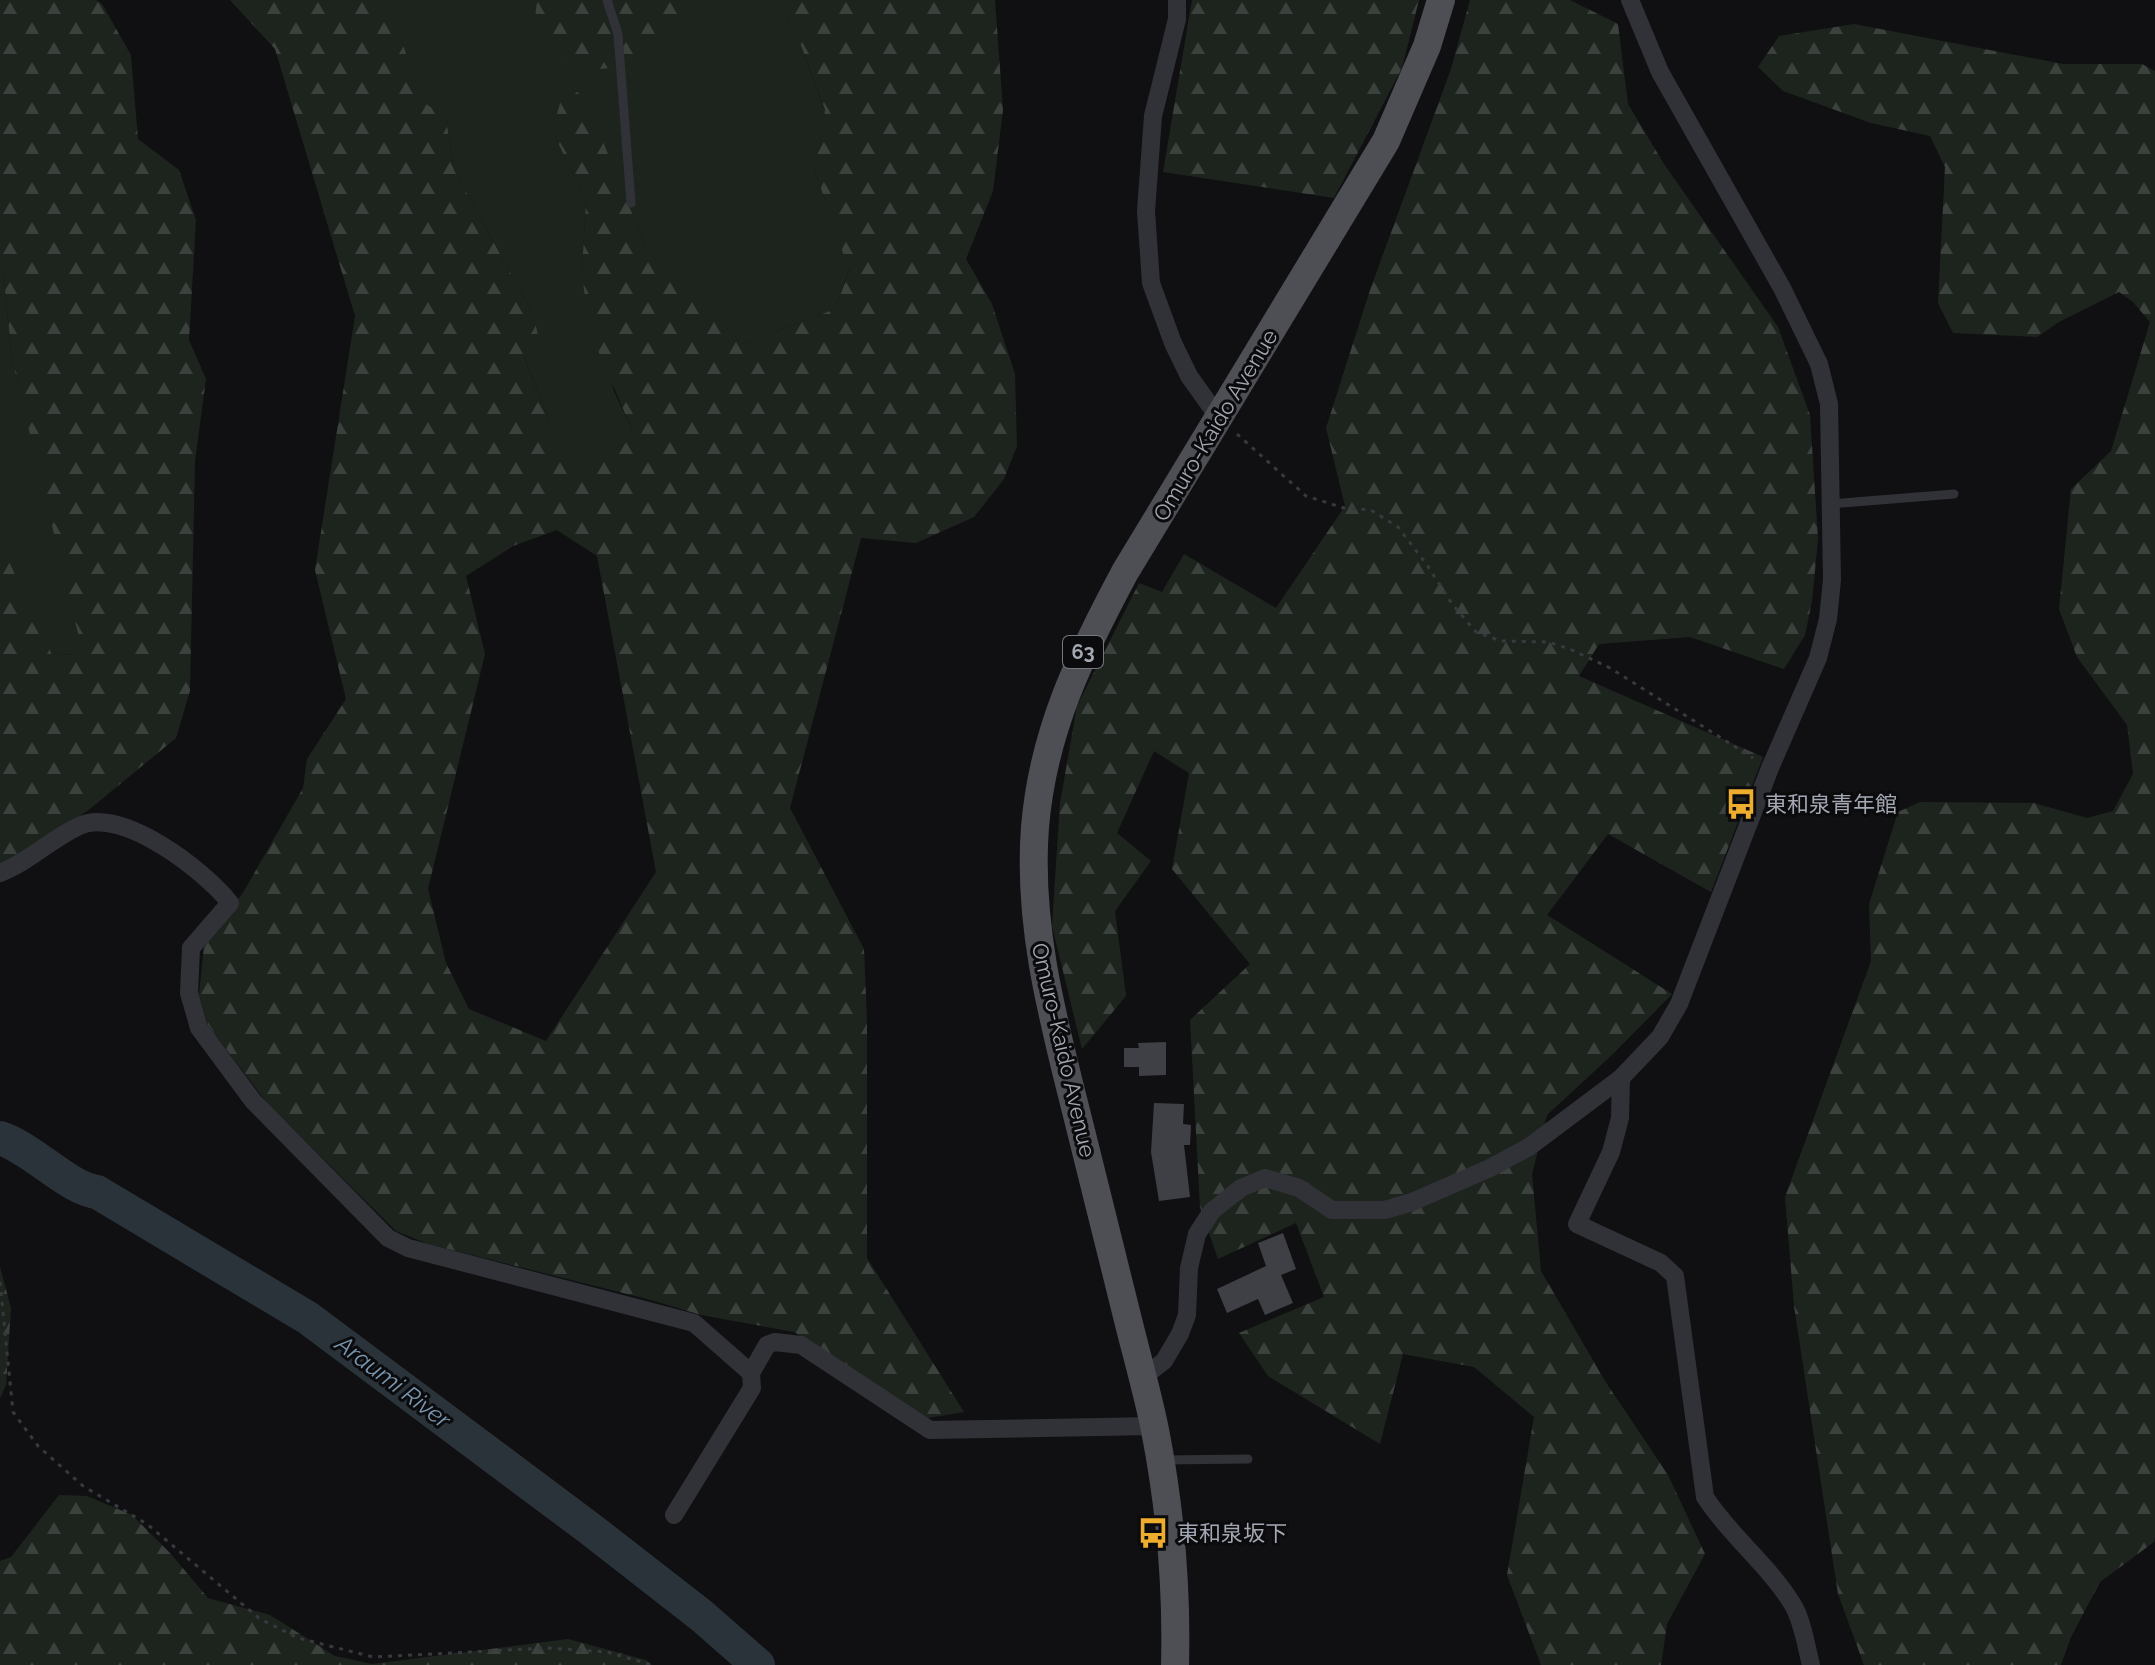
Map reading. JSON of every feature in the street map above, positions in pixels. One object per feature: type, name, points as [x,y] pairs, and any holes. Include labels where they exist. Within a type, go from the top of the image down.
[{"type":"main road","name":"Omuro-Kaido Avenue","points":[[1175,1665],[1173,1576],[1154,1426],[1056,1034],[1045,978],[1032,878],[1035,824],[1044,767],[1066,690],[1125,572],[1386,141],[1427,46],[1441,0]]},
{"type":"street","points":[[1177,0],[1177,19],[1153,116],[1146,211],[1151,283],[1189,376],[1219,418]]},
{"type":"street","points":[[1142,1378],[1164,1361],[1180,1334],[1187,1315],[1189,1268],[1197,1234],[1212,1211],[1241,1188],[1265,1178],[1299,1188],[1332,1210],[1385,1210],[1412,1202],[1490,1168],[1529,1147],[1621,1078],[1660,1037],[1679,1004],[1770,768],[1818,658],[1828,619],[1832,580],[1829,404],[1819,364],[1782,288],[1660,72],[1630,0]]},
{"type":"street","points":[[0,873],[20,865],[80,825],[101,822],[123,827],[164,847],[219,889],[230,903],[191,948],[189,993],[199,1028],[253,1101],[388,1238],[408,1248],[694,1323],[751,1373]]},
{"type":"street","points":[[1621,1078],[1620,1118],[1611,1152],[1577,1224],[1661,1263],[1675,1276],[1705,1497],[1718,1518],[1773,1577],[1794,1608],[1811,1665]]},
{"type":"street","points":[[674,1515],[752,1388],[751,1373],[767,1345],[775,1342],[801,1345],[930,1430],[1154,1426]]},
{"type":"lane","points":[[607,0],[618,34],[631,203]]},
{"type":"lane","points":[[1830,504],[1954,494]]},
{"type":"lane","points":[[1160,1460],[1248,1459]]},
{"type":"path","points":[[1219,418],[1306,496],[1344,508],[1371,510],[1398,527],[1452,604],[1476,632],[1501,641],[1548,642],[1570,649],[1610,668],[1770,768]]},
{"type":"path","points":[[0,1282],[13,1412],[38,1446],[83,1486],[147,1524],[260,1619],[298,1638],[373,1657],[548,1648],[607,1652],[652,1665]]},
{"type":"green space","points":[[0,0],[96,0],[102,4],[131,55],[138,139],[179,170],[196,220],[189,340],[206,379],[195,461],[190,691],[176,738],[91,808],[16,861],[0,867],[0,542],[52,655],[83,654],[12,360],[0,264]]},
{"type":"green space","points":[[230,0],[388,0],[422,101],[446,118],[454,170],[534,316],[540,346],[524,357],[569,473],[626,443],[632,430],[588,327],[582,271],[586,200],[552,131],[562,97],[577,92],[586,100],[648,252],[743,344],[835,309],[849,271],[815,171],[825,110],[797,35],[777,0],[995,0],[1003,110],[993,191],[966,259],[992,304],[1015,374],[1017,446],[1004,479],[974,517],[916,543],[861,538],[790,808],[864,949],[867,1258],[964,1412],[928,1418],[794,1332],[701,1315],[428,1244],[396,1231],[267,1103],[208,1025],[199,995],[204,946],[244,891],[303,788],[307,759],[346,699],[315,570],[355,316],[275,49]],"holes":[[[557,530],[597,556],[656,872],[546,1041],[469,1009],[446,963],[428,889],[485,654],[466,576],[513,546]]]},
{"type":"green space","points":[[388,0],[777,0],[797,35],[825,111],[815,171],[849,270],[835,309],[743,344],[648,252],[586,101],[552,131],[586,200],[582,271],[614,391],[632,430],[626,443],[569,474],[524,356],[534,316],[454,170],[446,118],[422,102]]},
{"type":"green space","points":[[537,0],[678,0],[682,6],[671,39],[634,66],[575,71],[557,61],[534,28]]},
{"type":"green space","points":[[1192,0],[1419,0],[1402,68],[1334,198],[1163,172]]},
{"type":"green space","points":[[1470,0],[1570,0],[1618,24],[1628,104],[1664,164],[1778,327],[1810,415],[1818,539],[1812,601],[1805,635],[1784,669],[1690,637],[1599,644],[1579,676],[1763,757],[1711,892],[1608,834],[1547,915],[1672,994],[1547,1115],[1532,1174],[1541,1271],[1605,1381],[1668,1475],[1705,1554],[1667,1624],[1661,1665],[1541,1665],[1507,1575],[1534,1417],[1474,1367],[1403,1354],[1380,1444],[1268,1376],[1239,1333],[1324,1297],[1296,1223],[1218,1259],[1200,1207],[1190,1020],[1250,964],[1172,869],[1189,773],[1154,751],[1117,833],[1151,861],[1115,911],[1126,996],[1082,1049],[1052,926],[1060,803],[1077,706],[1139,583],[1162,592],[1184,554],[1276,608],[1345,506],[1326,428],[1370,290],[1451,69]]},
{"type":"green space","points":[[1854,24],[2063,64],[2142,64],[2155,71],[2155,1537],[2154,1542],[2100,1582],[2071,1637],[2061,1665],[1864,1665],[1838,1594],[1794,1306],[1785,1197],[1871,961],[1869,904],[1898,812],[1920,802],[2034,803],[2087,818],[2113,811],[2133,774],[2127,725],[2077,657],[2059,609],[2071,489],[2111,451],[2150,322],[2133,302],[2119,292],[2059,322],[2037,337],[1953,333],[1938,303],[1945,167],[1930,136],[1871,123],[1783,91],[1758,67],[1779,36]]},
{"type":"green space","points":[[0,264],[12,360],[84,654],[53,655],[0,647]]},
{"type":"green space","points":[[0,1267],[11,1308],[6,1385],[0,1398]]},
{"type":"green space","points":[[59,1495],[87,1496],[132,1515],[208,1598],[270,1615],[335,1656],[372,1664],[568,1639],[646,1660],[652,1665],[0,1665],[0,1561],[11,1557]]},
{"type":"building","points":[[1166,1042],[1166,1075],[1139,1076],[1139,1067],[1124,1067],[1124,1048],[1139,1048],[1138,1043]]},
{"type":"building","points":[[1154,1103],[1184,1104],[1183,1124],[1191,1125],[1190,1145],[1184,1145],[1190,1197],[1159,1201],[1151,1152]]},
{"type":"building","points":[[1283,1233],[1296,1269],[1281,1275],[1293,1303],[1265,1315],[1258,1299],[1227,1313],[1217,1289],[1266,1266],[1258,1243]]},
{"type":"waterway","name":"Araumi River","points":[[0,1138],[308,1318],[589,1528],[702,1616],[758,1665]]},
{"type":"place","name":"東和泉青年館","points":[[1741,804]]},
{"type":"place","name":"東和泉坂下","points":[[1153,1533]]}]
